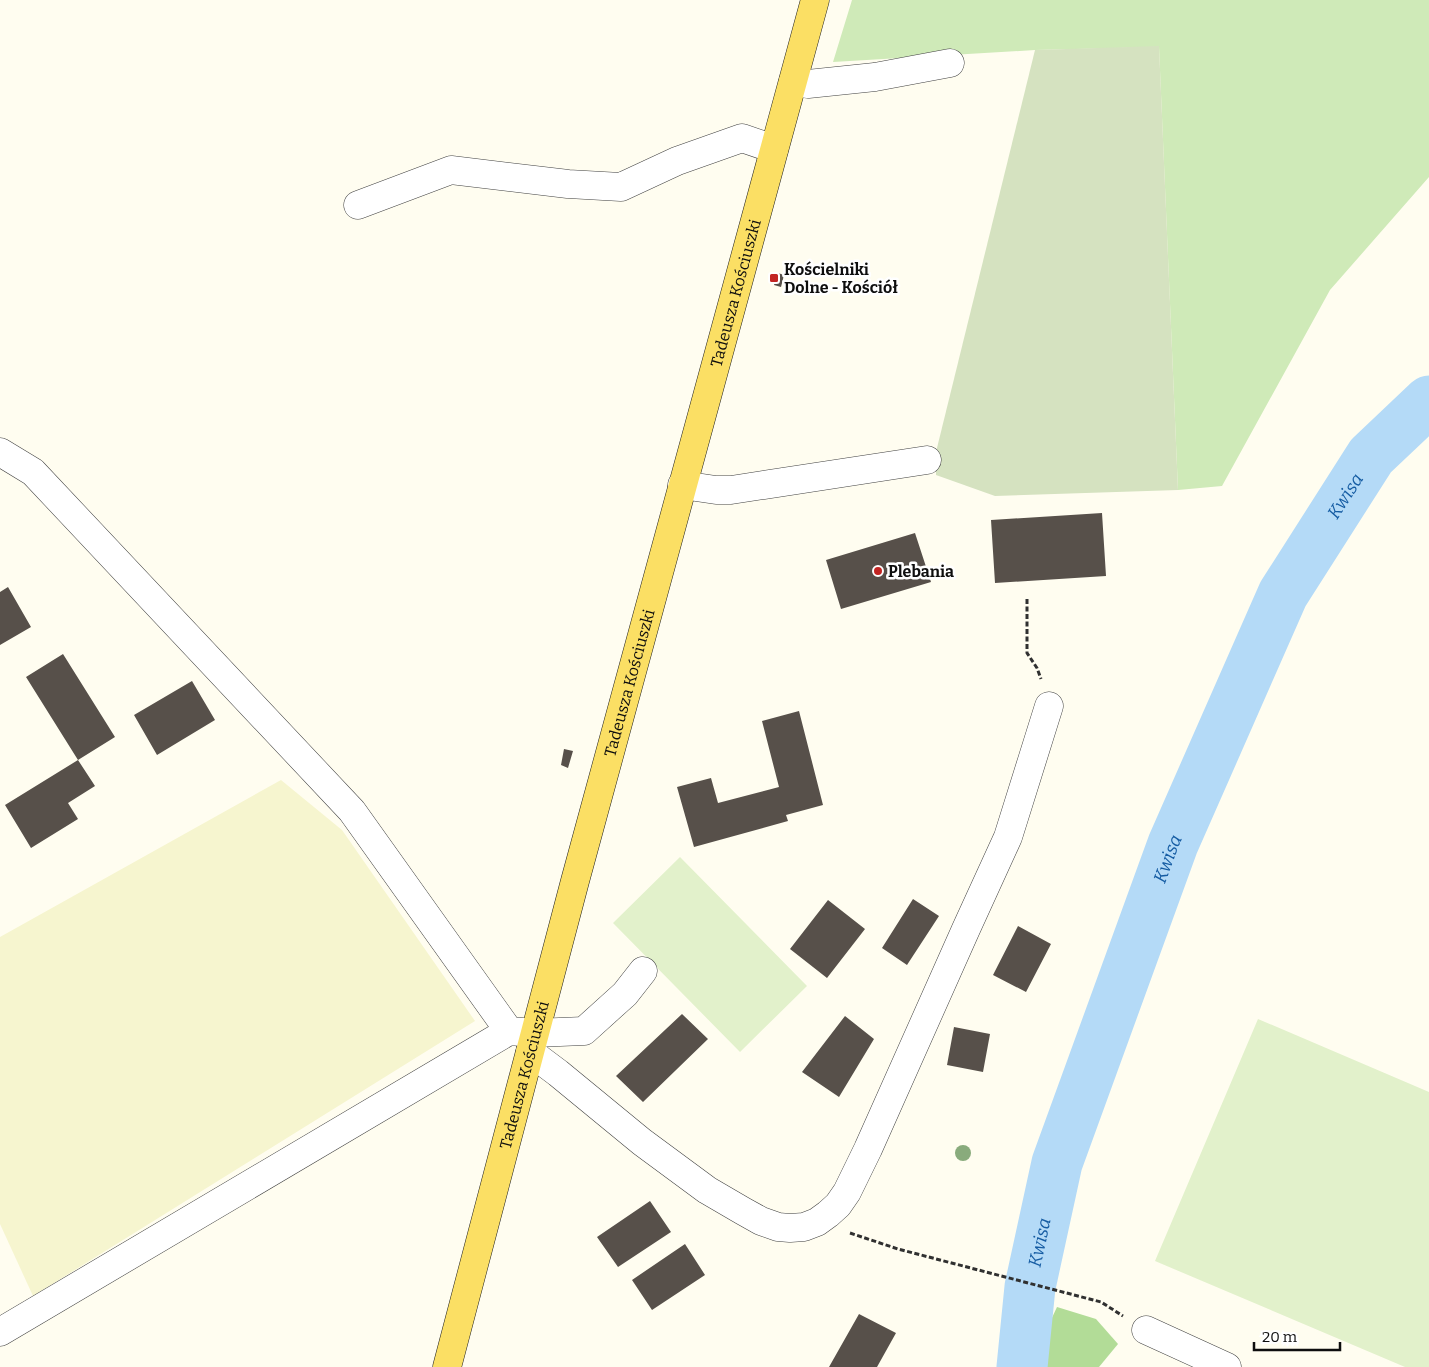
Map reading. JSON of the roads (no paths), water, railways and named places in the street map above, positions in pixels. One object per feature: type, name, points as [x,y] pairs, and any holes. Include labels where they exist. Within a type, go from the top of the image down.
[{"type":"main road","name":"Tadeusza Kościuszki","points":[[447,1367],[524,1039],[682,485],[816,0]]},
{"type":"street","points":[[793,82],[808,84],[875,77],[950,63]]},
{"type":"street","points":[[358,206],[451,170],[568,184],[621,187],[677,161],[742,138],[774,149]]},
{"type":"street","points":[[0,452],[32,472],[352,811],[524,1039],[558,1073],[642,1142],[707,1190],[762,1221],[778,1227],[804,1227],[816,1222],[838,1205],[847,1192],[868,1150],[1008,837],[1049,706]]},
{"type":"street","points":[[682,485],[716,490],[731,490],[927,460]]},
{"type":"street","points":[[0,1332],[524,1039],[584,1031],[625,994],[643,971]]},
{"type":"street","points":[[1146,1330],[1227,1367]]},
{"type":"waterway","name":"Kwisa","points":[[1022,1367],[1030,1287],[1057,1163],[1173,844],[1283,594],[1371,456],[1429,401]]},
{"type":"place","name":"Kościelniki Dolne - Kościół","points":[[774,278]]},
{"type":"place","name":"Plebania","points":[[878,571]]}]
